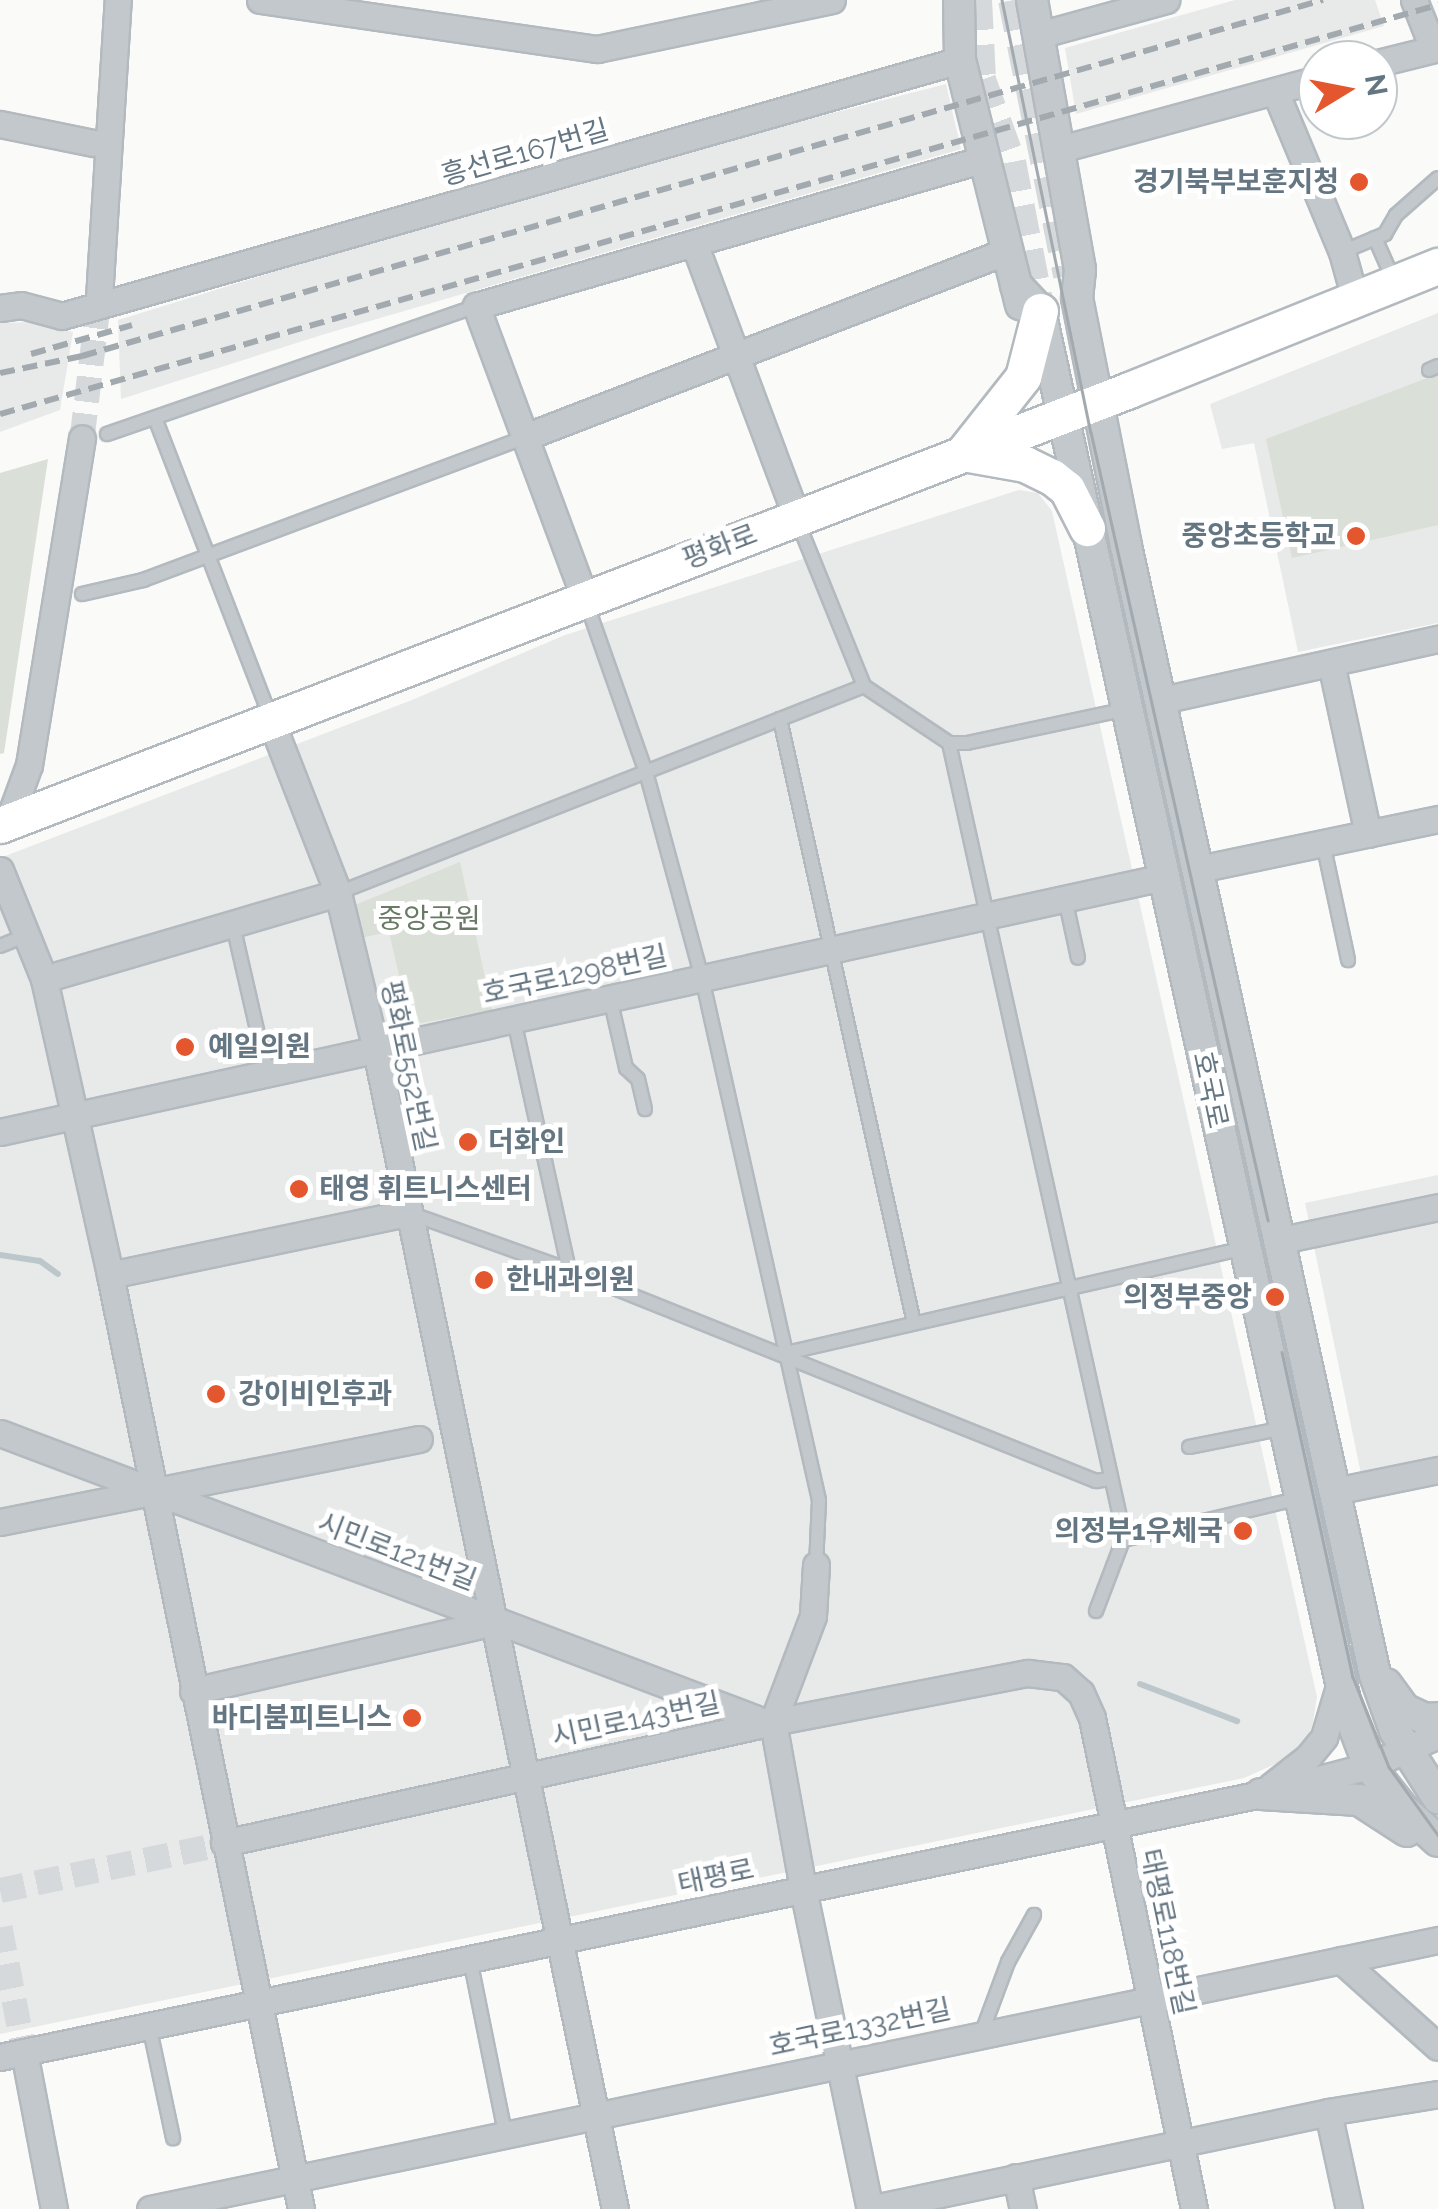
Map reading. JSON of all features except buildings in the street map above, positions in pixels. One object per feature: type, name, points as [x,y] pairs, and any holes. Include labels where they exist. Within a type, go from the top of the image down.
[{"type":"main road","name":"평화로","points":[[4,824],[1098,402],[1438,266]]},
{"type":"main road","points":[[1028,312],[1030,353],[1017,386],[963,453],[1026,464],[1052,476],[1072,496],[1087,528]]},
{"type":"street","points":[[103,301],[118,0]]},
{"type":"street","points":[[260,0],[598,49],[832,0]]},
{"type":"street","name":"호국로","points":[[959,0],[960,60],[1008,251],[1062,416],[1340,1682],[1369,1766],[1402,1809],[1436,1840]]},
{"type":"street","name":"호국로","points":[[1032,0],[1080,270],[1076,298],[1375,1675],[1406,1752],[1438,1798]]},
{"type":"street","points":[[1038,36],[1166,0]]},
{"type":"street","points":[[1398,58],[1436,48],[1414,0]]},
{"type":"street","name":"흥선로167번길","points":[[0,308],[21,305],[62,316],[103,301],[960,60]]},
{"type":"street","points":[[1057,150],[1298,85]]},
{"type":"street","points":[[1275,91],[1342,252],[1355,299]]},
{"type":"street","points":[[0,124],[93,143]]},
{"type":"street","points":[[585,599],[476,306],[984,158]]},
{"type":"street","points":[[694,243],[796,518]]},
{"type":"street","points":[[525,437],[1008,251]]},
{"type":"street","points":[[4,824],[29,765],[94,436]]},
{"type":"street","points":[[1162,700],[1438,639]]},
{"type":"street","points":[[1330,663],[1368,834]]},
{"type":"street","name":"평화로552번길","points":[[271,721],[338,893],[376,1050],[615,2209]]},
{"type":"street","points":[[1198,869],[1438,819]]},
{"type":"street","points":[[0,870],[44,978],[110,1275],[301,2209]]},
{"type":"street","name":"호국로1298번길","points":[[0,1132],[1164,876]]},
{"type":"street","points":[[44,978],[338,893]]},
{"type":"street","points":[[1282,1240],[1438,1207]]},
{"type":"street","points":[[110,1275],[408,1213]]},
{"type":"street","name":"시민로121번길","points":[[0,1433],[748,1719],[773,1722]]},
{"type":"street","points":[[0,1522],[419,1439]]},
{"type":"street","points":[[1335,1491],[1438,1470]]},
{"type":"street","points":[[816,1565],[813,1616],[773,1722],[802,1889],[870,2209],[1328,2112],[1438,2094]]},
{"type":"street","points":[[193,1691],[495,1622]]},
{"type":"street","name":"시민로143번길","points":[[224,1843],[773,1722],[1028,1673],[1062,1677]]},
{"type":"street","points":[[1375,1675],[1404,1708],[1426,1719],[1438,1718]]},
{"type":"street","name":"태평로118번길","points":[[1062,1677],[1081,1693],[1092,1718],[1194,2209]]},
{"type":"street","points":[[1261,1794],[1308,1758],[1324,1737],[1340,1682]]},
{"type":"street","name":"태평로","points":[[12,2054],[1261,1794],[1369,1766],[1438,1735]]},
{"type":"street","points":[[1261,1794],[1360,1800],[1403,1830],[1436,1840]]},
{"type":"street","name":"호국로1332번길","points":[[150,2209],[982,2032],[1438,1940]]},
{"type":"street","points":[[1341,1960],[1438,2046]]},
{"type":"street","points":[[12,2054],[54,2209]]},
{"type":"street","points":[[1328,2112],[1349,2209]]},
{"type":"street","points":[[1016,2178],[1024,2209]]},
{"type":"lane","points":[[1342,252],[1385,234],[1396,215],[1438,178]]},
{"type":"lane","points":[[1375,238],[1396,283]]},
{"type":"lane","points":[[94,436],[476,306]]},
{"type":"lane","points":[[155,418],[271,721]]},
{"type":"lane","points":[[82,594],[143,580],[525,437]]},
{"type":"lane","points":[[796,518],[864,686],[949,743],[967,743],[1127,710]]},
{"type":"lane","points":[[585,599],[646,772],[702,978],[819,1500],[816,1565]]},
{"type":"lane","points":[[338,893],[864,686]]},
{"type":"lane","points":[[780,719],[914,1323]]},
{"type":"lane","points":[[949,743],[1123,1540],[1096,1610]]},
{"type":"lane","points":[[1323,843],[1348,960]]},
{"type":"lane","points":[[1065,898],[1078,958]]},
{"type":"lane","points":[[234,924],[266,1074]]},
{"type":"lane","points":[[0,946],[27,935]]},
{"type":"lane","points":[[610,998],[626,1068],[638,1079],[644,1109]]},
{"type":"lane","points":[[514,1020],[570,1270]]},
{"type":"lane","points":[[408,1213],[570,1270],[1096,1481],[1110,1479]]},
{"type":"lane","points":[[783,1353],[1245,1248]]},
{"type":"lane","points":[[1188,1447],[1284,1428]]},
{"type":"lane","points":[[1123,1540],[1300,1498]]},
{"type":"lane","points":[[982,2032],[1008,1962],[1034,1916]]},
{"type":"lane","points":[[470,1958],[505,2133]]},
{"type":"lane","points":[[150,2025],[173,2138]]},
{"type":"shaded area","points":[[1235,0],[1375,0],[1384,26],[1335,40],[1298,40],[1298,51],[1076,114],[1065,48]]},
{"type":"shaded area","points":[[946,84],[961,149],[325,334],[121,399],[118,320],[565,182]]},
{"type":"shaded area","name":"중앙초등학교","points":[[1438,313],[1438,623],[1298,652],[1254,443],[1222,449],[1210,404]]},
{"type":"shaded area","points":[[35,322],[73,332],[60,410],[0,432],[0,323]]},
{"type":"shaded area","points":[[1019,490],[1038,493],[1052,511],[1317,1697],[1312,1727],[1303,1742],[1280,1762],[1244,1778],[0,2034],[0,858],[412,700],[565,635]]},
{"type":"shaded area","points":[[1438,1175],[1438,1457],[1361,1474],[1305,1203]]},
{"type":"green space","points":[[1438,374],[1438,525],[1292,558],[1266,439]]},
{"type":"green space","points":[[48,459],[4,753],[0,754],[0,473]]},
{"type":"green space","name":"중앙공원","points":[[460,862],[492,1010],[421,1023],[408,1014],[389,932],[360,938],[355,905]]},
{"type":"waterway","points":[[0,1255],[40,1261],[58,1274]]},
{"type":"waterway","points":[[1140,1684],[1237,1721]]},
{"type":"tunnel","points":[[977,0],[981,80],[1011,162],[1040,311]]},
{"type":"tunnel","points":[[1013,0],[1068,276]]},
{"type":"tunnel","points":[[82,438],[99,298]]},
{"type":"tunnel","points":[[0,1890],[224,1843]]},
{"type":"tunnel","points":[[0,1927],[24,2052]]},
{"type":"tram line","points":[[1002,0],[1091,432],[1268,1220]]},
{"type":"tram line","points":[[1282,1352],[1353,1677],[1389,1767],[1438,1835]]},
{"type":"railway","points":[[0,373],[82,356],[1323,0]]},
{"type":"railway","points":[[0,414],[1438,5]]},
{"type":"railway","points":[[31,354],[132,325]]},
{"type":"place","name":"경기북부보훈지청","points":[[1359,182]]},
{"type":"place","name":"중앙초등학교","points":[[1356,536]]},
{"type":"place","name":"예일의원","points":[[185,1047]]},
{"type":"place","name":"더화인","points":[[468,1142]]},
{"type":"place","name":"태영 휘트니스센터","points":[[299,1189]]},
{"type":"place","name":"한내과의원","points":[[484,1280]]},
{"type":"place","name":"의정부중앙","points":[[1275,1297]]},
{"type":"place","name":"강이비인후과","points":[[216,1394]]},
{"type":"place","name":"의정부1우체국","points":[[1243,1531]]},
{"type":"place","name":"바디붐피트니스","points":[[412,1718]]}]
